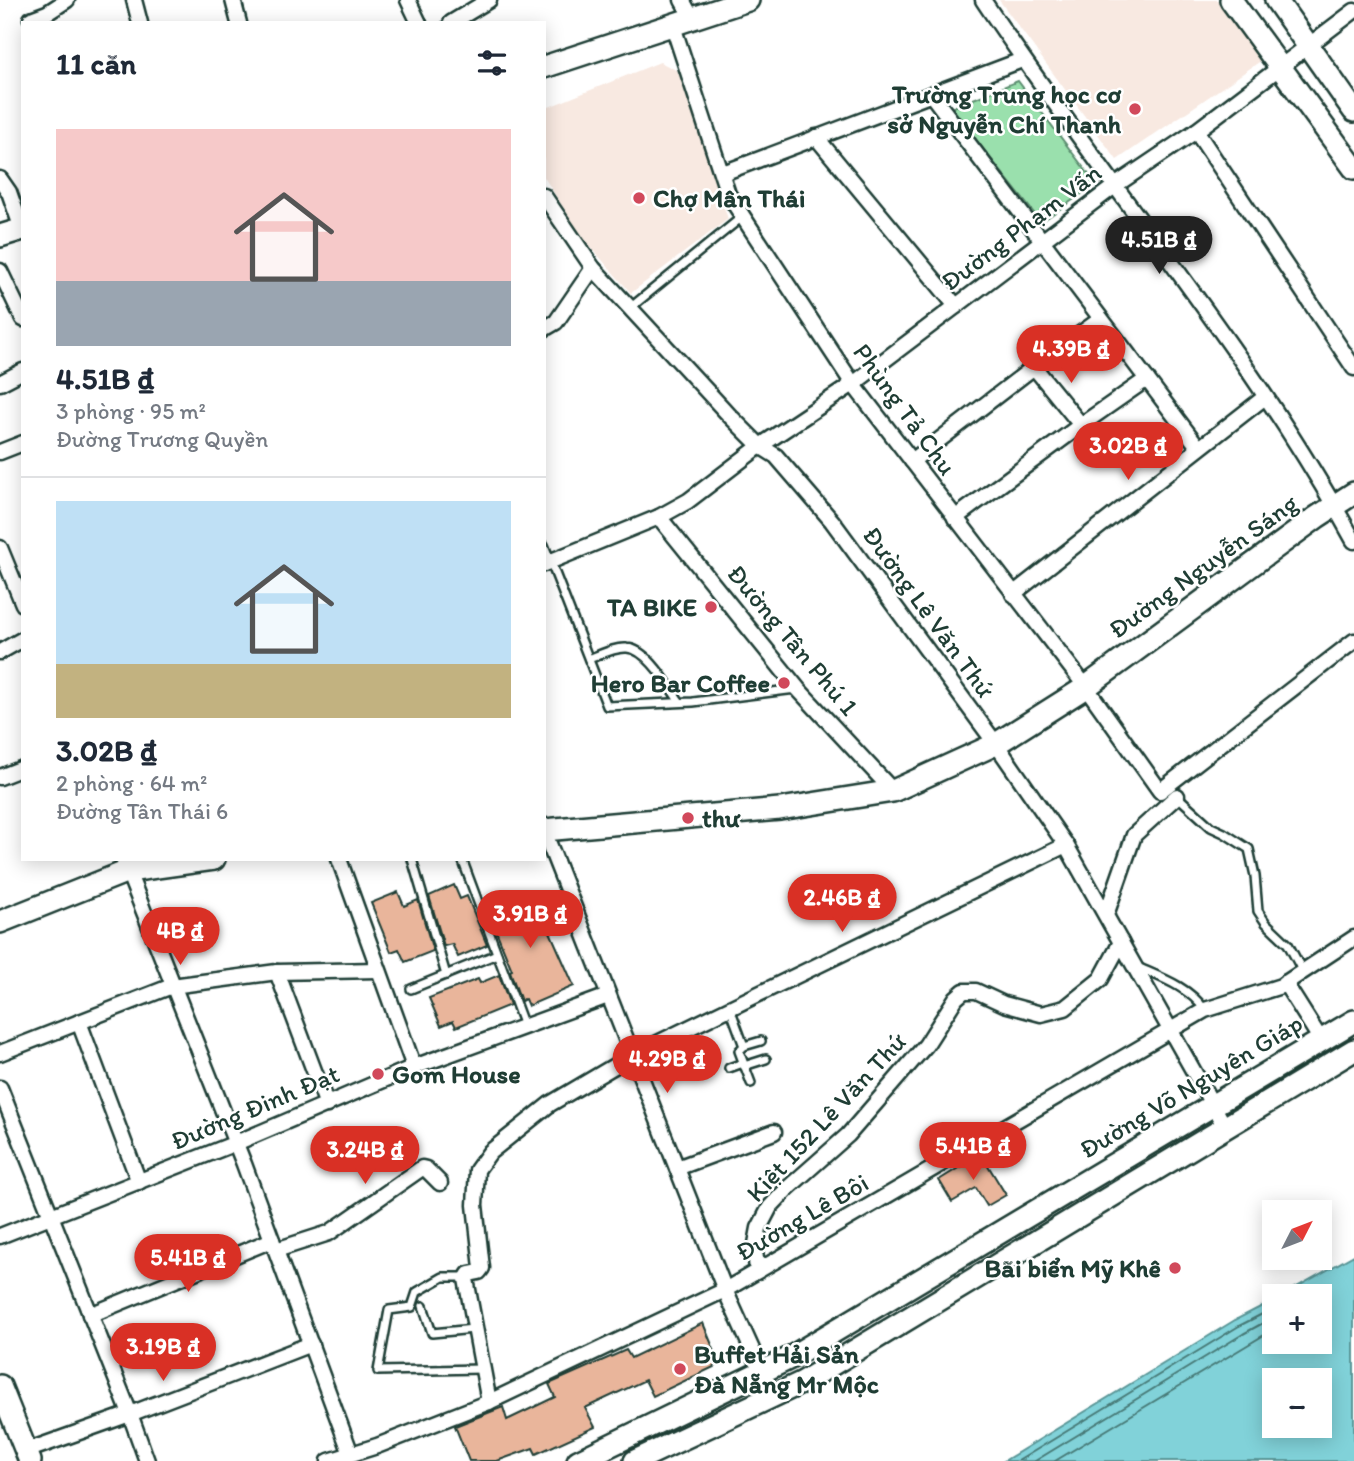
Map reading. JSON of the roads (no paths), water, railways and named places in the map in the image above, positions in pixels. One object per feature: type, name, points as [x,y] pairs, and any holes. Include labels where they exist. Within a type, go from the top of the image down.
[{"type":"street","points":[[31,19],[47,13],[67,0]]},
{"type":"street","points":[[134,0],[139,21]]},
{"type":"street","points":[[233,0],[238,21]]},
{"type":"street","points":[[408,0],[418,21]]},
{"type":"street","points":[[454,21],[489,0]]},
{"type":"street","points":[[546,66],[682,14],[748,0]]},
{"type":"street","points":[[983,0],[1023,60],[1116,185],[1265,397],[1354,541]]},
{"type":"street","points":[[1231,0],[1354,168]]},
{"type":"street","points":[[1276,0],[1354,111]]},
{"type":"street","name":"Đường Phạm Vấn","points":[[659,517],[688,501],[760,446],[853,384],[1116,185],[1196,131],[1354,11]]},
{"type":"street","name":"Phùng Tả Chu","points":[[682,14],[729,194],[853,384],[1168,791]]},
{"type":"street","points":[[723,173],[1023,60]]},
{"type":"street","points":[[931,94],[1199,448]]},
{"type":"street","points":[[1196,131],[1354,368]]},
{"type":"street","points":[[816,137],[956,306]]},
{"type":"street","points":[[0,179],[9,192],[21,224]]},
{"type":"street","name":"Đường Lê Văn Thứ","points":[[546,199],[593,268],[760,446],[776,456],[832,521],[996,744],[1066,845],[1225,1127]]},
{"type":"street","points":[[0,236],[21,230]]},
{"type":"street","points":[[546,328],[556,322],[593,268]]},
{"type":"street","points":[[0,271],[21,315]]},
{"type":"street","points":[[912,461],[1101,319]]},
{"type":"street","points":[[1034,367],[1081,425]]},
{"type":"street","points":[[0,383],[21,372]]},
{"type":"street","points":[[955,519],[1147,379]]},
{"type":"street","points":[[1013,594],[1265,397]]},
{"type":"street","points":[[0,452],[21,444]]},
{"type":"street","name":"Đường Nguyễn Sáng","points":[[546,830],[780,809],[893,791],[996,744],[1086,687],[1334,505],[1354,494]]},
{"type":"street","points":[[548,562],[659,517]]},
{"type":"street","name":"Đường Tân Phú 1","points":[[659,517],[798,688],[893,791]]},
{"type":"street","points":[[0,548],[21,599]]},
{"type":"street","points":[[0,652],[21,640]]},
{"type":"street","points":[[1106,915],[1134,835],[1168,791],[1354,641]]},
{"type":"street","points":[[0,777],[21,769]]},
{"type":"street","points":[[546,835],[724,1290],[773,1396]]},
{"type":"street","points":[[488,1402],[466,1277],[482,1268],[475,1205],[477,1170],[490,1152],[550,1104],[633,1055],[1066,845]]},
{"type":"street","points":[[0,922],[125,865],[184,861]]},
{"type":"street","points":[[339,861],[414,1067]]},
{"type":"street","points":[[125,865],[236,1143],[351,1454]]},
{"type":"street","name":"Đường Lê Bôi","points":[[329,1461],[488,1402],[724,1290],[1205,1010],[1285,983],[1354,939]]},
{"type":"street","name":"Kiệt 152 Lê Văn Thứ","points":[[757,1271],[755,1249],[759,1228],[770,1207],[857,1125],[926,1045],[964,991],[976,991],[1004,1004],[1041,1014],[1065,1008],[1101,979],[1121,942]]},
{"type":"street","points":[[0,1053],[172,986],[277,972],[378,970]]},
{"type":"street","points":[[277,972],[327,1105]]},
{"type":"street","points":[[1285,983],[1321,1040]]},
{"type":"street","name":"Đường Đinh Đạt","points":[[0,1237],[236,1143],[414,1067],[608,996]]},
{"type":"street","name":"Đường Võ Nguyên Giáp","points":[[578,1461],[788,1359],[1354,1021]]},
{"type":"street","points":[[79,1022],[139,1182]]},
{"type":"street","name":"Đường Võ Nguyên Giáp","points":[[635,1461],[803,1382],[1354,1050]]},
{"type":"street","points":[[0,1088],[147,1461]]},
{"type":"street","points":[[677,1168],[774,1132]]},
{"type":"street","points":[[90,1315],[274,1245],[329,1233],[422,1168],[440,1183]]},
{"type":"street","points":[[0,1386],[28,1456],[311,1344]]},
{"type":"lane","points":[[630,308],[743,216]]},
{"type":"lane","points":[[548,562],[607,706],[680,702],[798,688]]},
{"type":"lane","points":[[589,659],[620,648],[634,649],[651,662],[680,702]]},
{"type":"lane","points":[[1168,791],[1211,827],[1250,849],[1258,911],[1294,952],[1303,972]]},
{"type":"lane","points":[[413,861],[446,975]]},
{"type":"lane","points":[[462,861],[524,1027]]},
{"type":"lane","points":[[411,989],[497,954]]},
{"type":"lane","points":[[1133,965],[1181,987],[1205,1010]]},
{"type":"lane","points":[[730,1008],[744,1046]]},
{"type":"lane","points":[[751,1083],[739,1051],[744,1046],[761,1041]]},
{"type":"lane","points":[[729,1068],[766,1059]]},
{"type":"lane","points":[[466,1277],[443,1277],[417,1292],[412,1307],[389,1310],[378,1371],[482,1369]]},
{"type":"lane","points":[[423,1306],[432,1334],[474,1329]]},
{"type":"water","points":[[1354,1255],[1354,1461],[1004,1461],[1262,1306],[1262,1354],[1332,1354],[1332,1284],[1302,1284],[1332,1270],[1332,1267]]},
{"type":"place","name":"Trường Trung học cơ sở Nguyễn Chí Thanh","points":[[1135,109]]},
{"type":"place","name":"Chợ Mân Thái","points":[[639,198]]},
{"type":"place","name":"TA BIKE","points":[[711,607]]},
{"type":"place","name":"Hero Bar Coffee","points":[[784,683]]},
{"type":"place","name":"thư","points":[[688,818]]},
{"type":"place","name":"Gom House","points":[[378,1074]]},
{"type":"place","name":"Bãi biển Mỹ Khê","points":[[1175,1268]]},
{"type":"place","name":"Buffet Hải Sản Đà Nẵng Mr Mộc","points":[[680,1369]]}]
